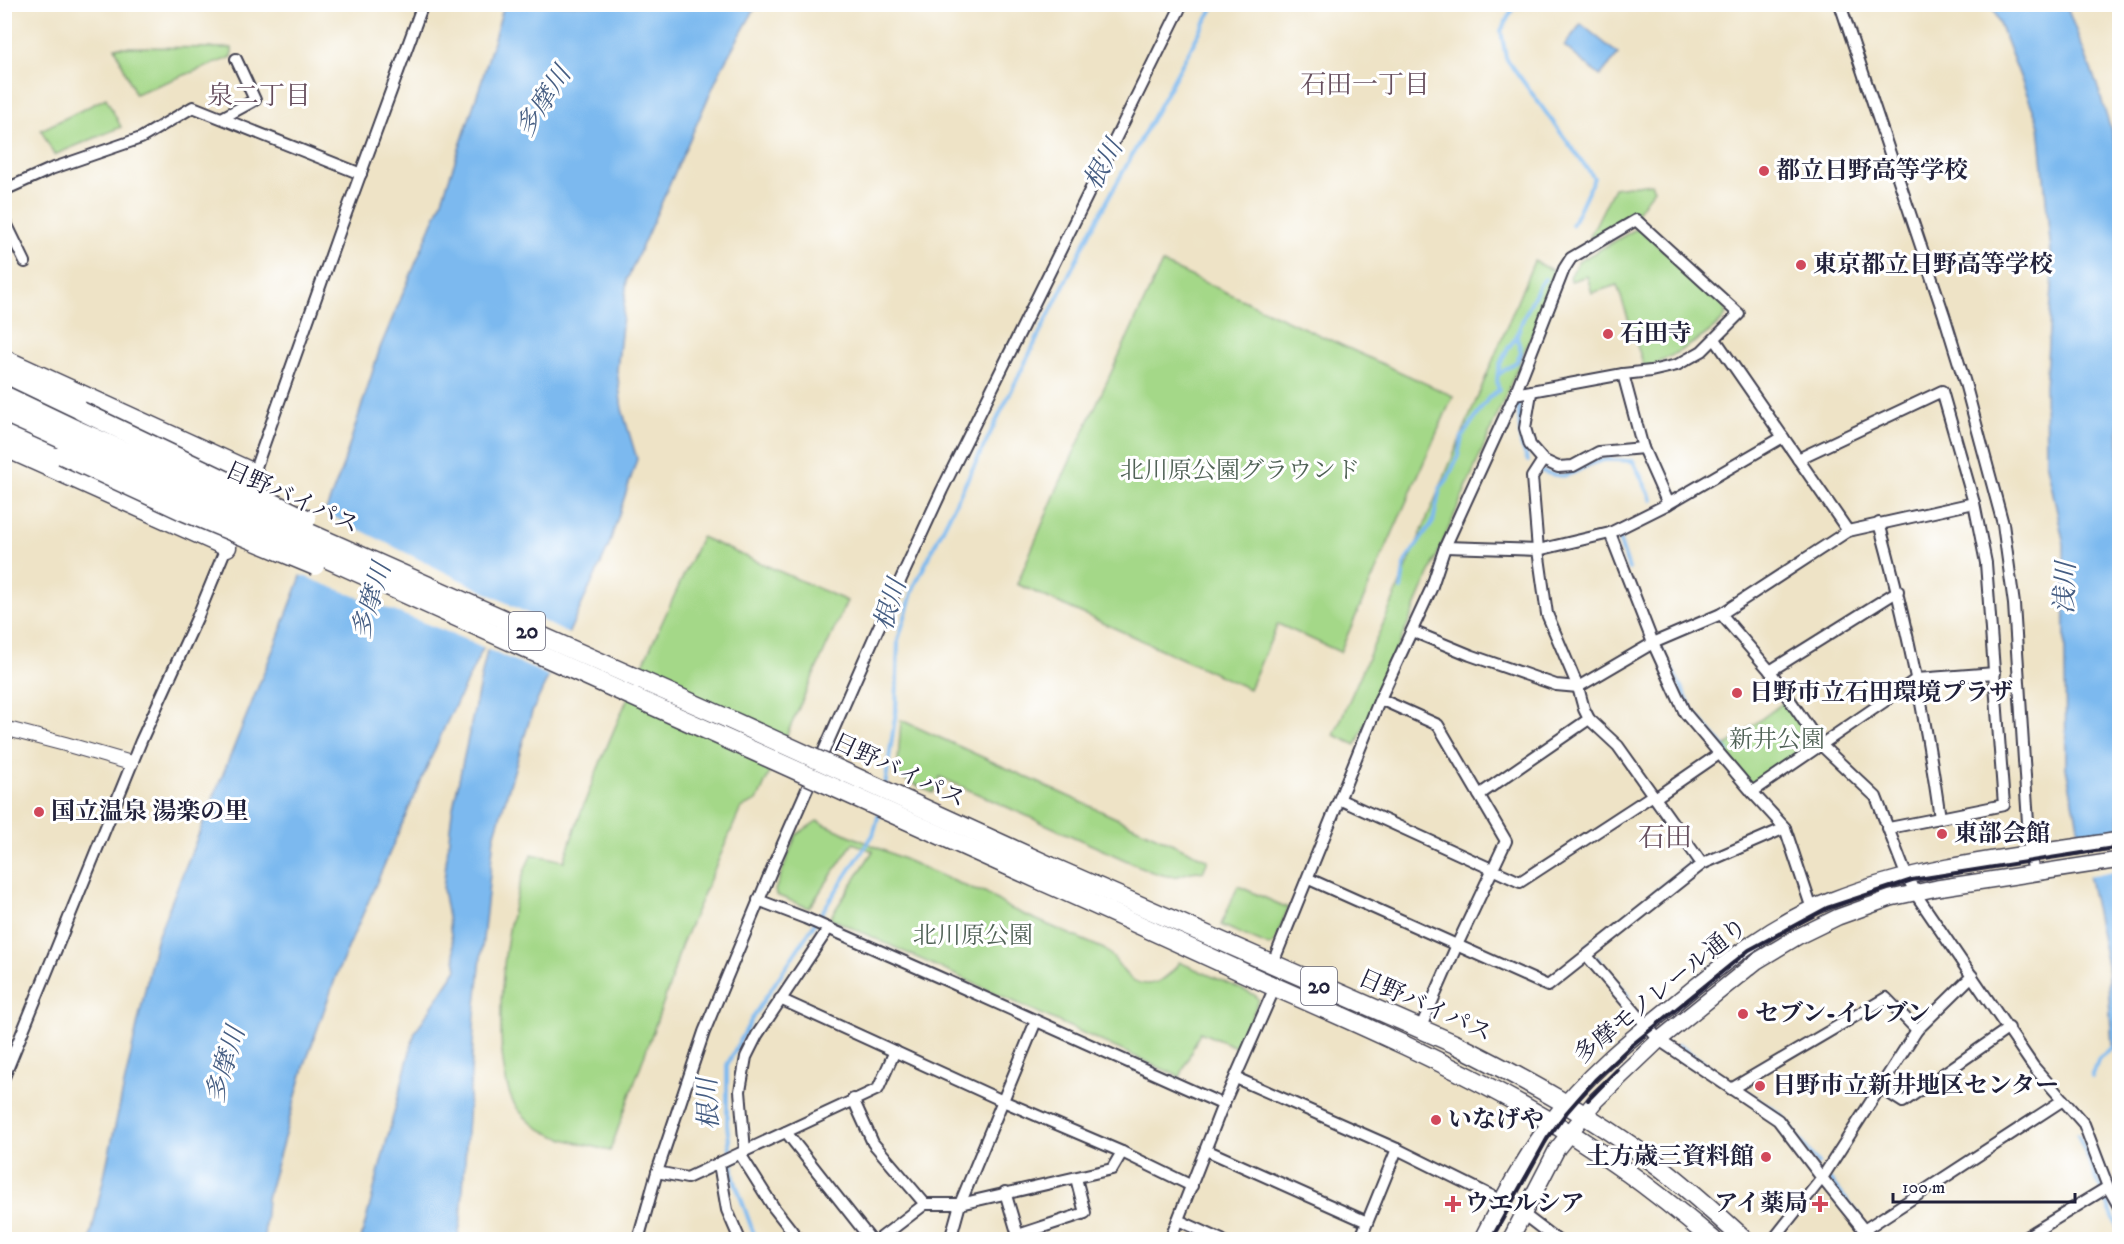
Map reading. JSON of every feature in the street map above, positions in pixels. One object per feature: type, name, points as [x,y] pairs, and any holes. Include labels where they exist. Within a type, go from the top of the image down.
[{"type":"highway","points":[[4,359],[254,473]]},
{"type":"highway","points":[[4,376],[270,500],[333,532],[435,599]]},
{"type":"highway","name":"日野バイパス","points":[[4,395],[75,429],[253,507],[435,599]]},
{"type":"highway","name":"日野バイパス","points":[[4,413],[435,599],[726,718],[1275,987],[1349,1019],[1468,1077],[1569,1133],[1638,1180],[1713,1239]]},
{"type":"highway","points":[[4,428],[185,512],[320,568],[435,599]]},
{"type":"highway","points":[[4,447],[227,547]]},
{"type":"highway","name":"日野バイパス","points":[[1047,874],[1272,965],[1420,1029],[1507,1070],[1584,1114],[1655,1163],[1745,1239]]},
{"type":"main road","name":"多摩モノレール通り","points":[[1481,1239],[1533,1146],[1565,1103],[1615,1053],[1746,946],[1812,909],[1855,891],[1907,876],[2120,840]]},
{"type":"main road","name":"多摩モノレール通り","points":[[1510,1239],[1557,1149],[1584,1114],[1659,1040],[1757,961],[1797,937],[1859,909],[1915,892],[2120,860]]},
{"type":"street","points":[[4,1077],[131,764],[227,547],[423,4]]},
{"type":"street","points":[[638,1239],[657,1172],[704,1032],[758,900],[942,490],[1182,4]]},
{"type":"street","points":[[1840,4],[1944,315],[2003,524],[2014,604],[2037,872]]},
{"type":"street","points":[[222,118],[255,100],[236,59]]},
{"type":"street","points":[[4,190],[51,169],[141,138],[193,107],[361,174]]},
{"type":"street","points":[[4,219],[25,262]]},
{"type":"street","points":[[1272,965],[1309,879],[1380,699],[1431,589],[1444,547],[1515,394],[1566,264],[1571,258],[1636,220],[1739,314],[1702,351],[1677,364],[1651,371],[1515,394]]},
{"type":"street","points":[[1715,339],[1848,531]]},
{"type":"street","points":[[1623,374],[1643,448],[1668,504]]},
{"type":"street","points":[[1798,459],[1942,391],[1974,503],[1986,563],[2004,805],[1889,828]]},
{"type":"street","points":[[1531,393],[1525,428],[1530,445],[1543,460],[1558,467],[1573,466],[1599,452],[1643,448]]},
{"type":"street","points":[[1444,547],[1538,550],[1610,533],[1668,504],[1783,437]]},
{"type":"street","points":[[1543,460],[1532,477],[1538,550],[1547,614],[1578,687],[1584,709],[1589,719],[1618,746],[1702,864]]},
{"type":"street","points":[[1412,631],[1556,686],[1578,687],[1653,643],[1721,614],[1848,531],[1974,503]]},
{"type":"street","points":[[1880,524],[1898,591],[1917,679],[1940,818]]},
{"type":"street","points":[[1610,533],[1653,643],[1685,713],[1785,828],[1812,909]]},
{"type":"street","points":[[1770,671],[1898,591]]},
{"type":"street","points":[[1721,614],[1770,671],[1820,744],[1876,797],[1915,892],[2033,1066],[2084,1124],[2107,1187],[2120,1208]]},
{"type":"street","points":[[1752,792],[1917,679],[1995,673]]},
{"type":"street","points":[[1380,699],[1438,725],[1506,841],[1420,1029]]},
{"type":"street","points":[[1479,795],[1589,719]]},
{"type":"street","points":[[4,728],[131,764]]},
{"type":"street","points":[[1341,800],[1520,882],[1719,754]]},
{"type":"street","points":[[1309,879],[1548,986],[1702,864],[1785,828]]},
{"type":"street","points":[[758,900],[805,918],[1224,1105]]},
{"type":"street","points":[[799,1239],[774,1208],[741,1154],[740,1091],[743,1067],[749,1049],[825,927]]},
{"type":"street","points":[[1587,956],[1645,1027],[1659,1040],[1778,1120],[1822,1179],[1872,1239]]},
{"type":"street","points":[[1773,1239],[1822,1179],[1917,1030],[1972,976]]},
{"type":"street","points":[[1167,1239],[1179,1220],[1224,1105],[1275,987]]},
{"type":"street","points":[[1731,1089],[1886,998],[1917,1030]]},
{"type":"street","points":[[780,999],[1003,1101],[1122,1152],[1192,1186]]},
{"type":"street","points":[[950,1239],[960,1204],[1036,1021]]},
{"type":"street","points":[[1881,1088],[1903,1102],[2009,1028]]},
{"type":"street","points":[[657,1172],[687,1178],[878,1089],[895,1052]]},
{"type":"street","points":[[1236,1078],[1397,1149],[1502,1201]]},
{"type":"street","points":[[853,1099],[873,1143],[925,1204]]},
{"type":"street","points":[[1863,1230],[2063,1100]]},
{"type":"street","points":[[786,1132],[870,1239]]},
{"type":"street","points":[[1360,1239],[1397,1149]]},
{"type":"street","points":[[1206,1150],[1367,1222]]},
{"type":"street","points":[[878,1239],[925,1204],[960,1204],[1112,1169],[1122,1152]]},
{"type":"street","points":[[720,1164],[728,1210],[740,1239]]},
{"type":"street","points":[[1005,1192],[1019,1237],[1085,1213],[1076,1178]]},
{"type":"street","points":[[2021,1239],[2107,1187]]},
{"type":"street","points":[[1523,1214],[1557,1239]]},
{"type":"street","points":[[1179,1220],[1222,1239]]},
{"type":"green space","points":[[115,47],[232,48],[232,57],[135,94]]},
{"type":"green space","points":[[106,98],[121,127],[54,155],[41,130]]},
{"type":"green space","points":[[1651,183],[1654,189],[1634,217],[1594,240],[1590,236],[1614,188]]},
{"type":"green space","points":[[1634,230],[1640,230],[1723,302],[1726,315],[1702,337],[1649,367],[1644,366],[1617,285],[1592,293],[1587,276],[1571,281],[1570,277],[1578,262]]},
{"type":"green space","points":[[1534,261],[1558,273],[1356,745],[1334,735],[1387,615]]},
{"type":"green space","name":"北川原公園グラウンド","points":[[1162,263],[1453,396],[1340,652],[1278,624],[1249,689],[1017,584],[1058,487]]},
{"type":"green space","points":[[701,537],[847,601],[757,801],[741,808],[681,946],[670,984],[610,1151],[554,1136],[544,1131],[526,1118],[512,1100],[505,1075],[501,1045],[503,976],[507,940],[522,877],[532,854],[564,861],[611,738]]},
{"type":"green space","name":"新井公園","points":[[1789,698],[1820,744],[1753,787],[1723,748]]},
{"type":"green space","points":[[901,720],[1208,860],[1203,872],[1165,876],[1152,872],[940,777],[933,793],[897,776]]},
{"type":"green space","name":"北川原公園","points":[[817,821],[974,890],[985,892],[1009,908],[1104,949],[1130,978],[1137,982],[1151,984],[1158,982],[1170,974],[1179,962],[1255,995],[1259,1000],[1238,1048],[1200,1032],[1180,1077],[830,918],[873,851],[853,843],[809,908],[776,895],[775,890],[796,835]]},
{"type":"green space","points":[[1238,886],[1288,908],[1274,943],[1269,946],[1221,925]]},
{"type":"water","name":"多摩川","points":[[504,5],[757,5],[722,67],[627,280],[617,370],[622,409],[637,459],[608,548],[532,712],[494,837],[475,1014],[458,1239],[361,1239],[415,1032],[457,969],[443,889],[452,812],[491,632],[445,726],[338,971],[305,1064],[267,1198],[264,1239],[90,1240],[156,940],[277,640],[342,468],[380,348],[441,203]]},
{"type":"water","name":"浅川","points":[[1992,5],[2066,5],[2096,82],[2119,156],[2119,1054],[2112,1046],[2107,965],[2066,768],[2064,544],[2046,461],[2045,387],[2053,274],[2039,125]]},
{"type":"water","points":[[1581,24],[1618,54],[1600,76],[1564,46]]},
{"type":"pier","points":[[322,511],[571,635],[552,677],[445,631],[298,574]]},
{"type":"pier","points":[[2119,831],[2119,871],[2086,876],[2078,837]]},
{"type":"waterway","name":"根川","points":[[885,786],[896,711],[898,640],[914,587],[1090,232],[1215,4]]},
{"type":"waterway","points":[[1515,4],[1501,31],[1506,58],[1594,178],[1572,225]]},
{"type":"waterway","points":[[1401,589],[1405,562],[1433,522],[1440,489],[1458,456],[1462,437],[1489,397],[1499,390],[1497,375],[1502,359],[1516,337],[1531,302],[1545,279]]},
{"type":"waterway","points":[[1498,375],[1517,361],[1521,353],[1517,337]]},
{"type":"waterway","points":[[1518,400],[1521,444],[1528,461]]},
{"type":"waterway","points":[[1541,471],[1568,475],[1604,460],[1633,461],[1652,500]]},
{"type":"waterway","points":[[1629,569],[1619,539],[1621,534],[1660,514]]},
{"type":"waterway","points":[[1662,650],[1693,711],[1728,752]]},
{"type":"waterway","points":[[1587,946],[1690,865],[1691,860],[1651,807]]},
{"type":"waterway","name":"根川","points":[[756,1240],[734,1179],[727,1125],[727,1065],[754,1015],[873,835],[879,814]]},
{"type":"waterway","points":[[1597,958],[1628,996]]},
{"type":"waterway","points":[[2092,1077],[2099,1058],[2120,1042]]},
{"type":"waterway","points":[[1678,1045],[1711,1068]]},
{"type":"waterway","points":[[1746,1092],[1781,1115],[1818,1164]]},
{"type":"waterway","points":[[2078,1135],[2120,1233]]},
{"type":"waterway","points":[[1830,1180],[1861,1218]]},
{"type":"railway","points":[[1491,1240],[1547,1139],[1595,1080],[1632,1045],[1749,950],[1827,908],[1912,880],[2120,847]]},
{"type":"railway","points":[[1588,1100],[1617,1070]]},
{"type":"place","name":"都立日野高等学校","points":[[1764,171]]},
{"type":"place","name":"東京都立日野高等学校","points":[[1801,265]]},
{"type":"place","name":"石田寺","points":[[1608,334]]},
{"type":"place","name":"日野市立石田環境プラザ","points":[[1737,693]]},
{"type":"place","name":"国立温泉 湯楽の里","points":[[39,812]]},
{"type":"place","name":"東部会館","points":[[1942,834]]},
{"type":"place","name":"セブン-イレブン","points":[[1743,1014]]},
{"type":"place","name":"日野市立新井地区センター","points":[[1760,1086]]},
{"type":"place","name":"いなげや","points":[[1436,1120]]},
{"type":"place","name":"土方歳三資料館","points":[[1766,1157]]},
{"type":"place","name":"ウエルシア","points":[[1453,1204]]},
{"type":"place","name":"アイ薬局","points":[[1820,1204]]},
{"type":"district","name":"石田一丁目","points":[[1365,85]]},
{"type":"district","name":"泉二丁目","points":[[259,96]]},
{"type":"district","name":"石田","points":[[1665,838]]}]
